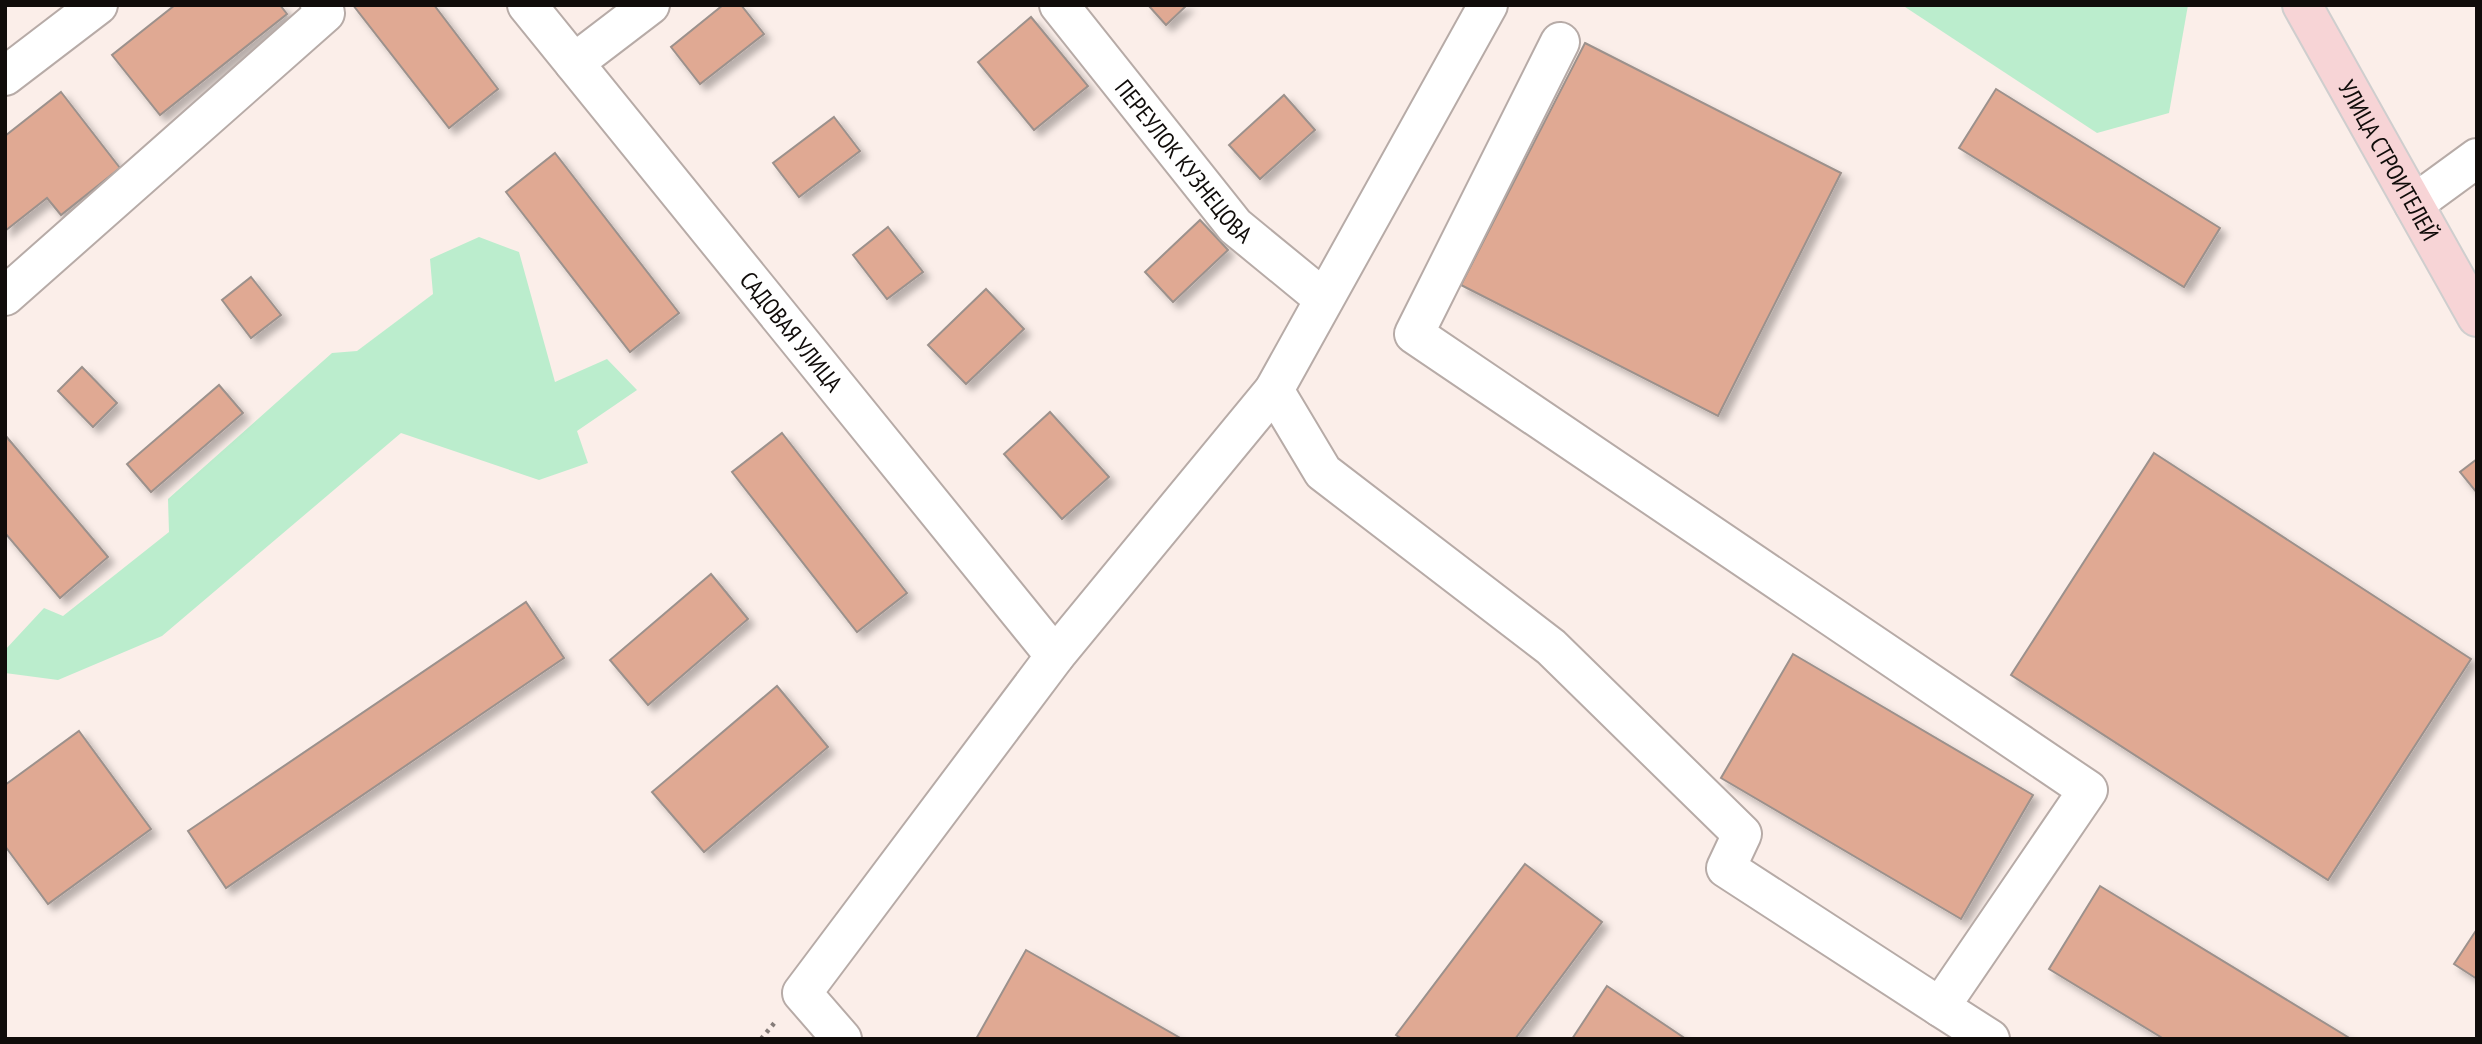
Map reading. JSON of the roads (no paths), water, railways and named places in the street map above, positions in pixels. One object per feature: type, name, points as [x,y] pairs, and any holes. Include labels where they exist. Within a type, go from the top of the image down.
[{"type":"main road","name":"УЛИЦА СТРОИТЕЛЕЙ","points":[[2302,5],[2477,317]]},
{"type":"street","points":[[5,76],[98,5]]},
{"type":"street","points":[[5,296],[325,13],[320,5]]},
{"type":"street","name":"САДОВАЯ УЛИЦА","points":[[527,5],[1055,656]]},
{"type":"street","points":[[574,63],[650,5]]},
{"type":"street","name":"ПЕРЕУЛОК КУЗНЕЦОВА","points":[[1059,5],[1235,226],[1324,299]]},
{"type":"street","points":[[842,1039],[802,993],[1055,656],[1274,390],[1489,5]]},
{"type":"street","points":[[1560,42],[1413,334],[2088,790],[1940,1007]]},
{"type":"street","points":[[2414,204],[2477,158]]},
{"type":"street","points":[[1274,390],[1323,472],[1551,647],[1742,834],[1726,868],[1990,1039]]}]
